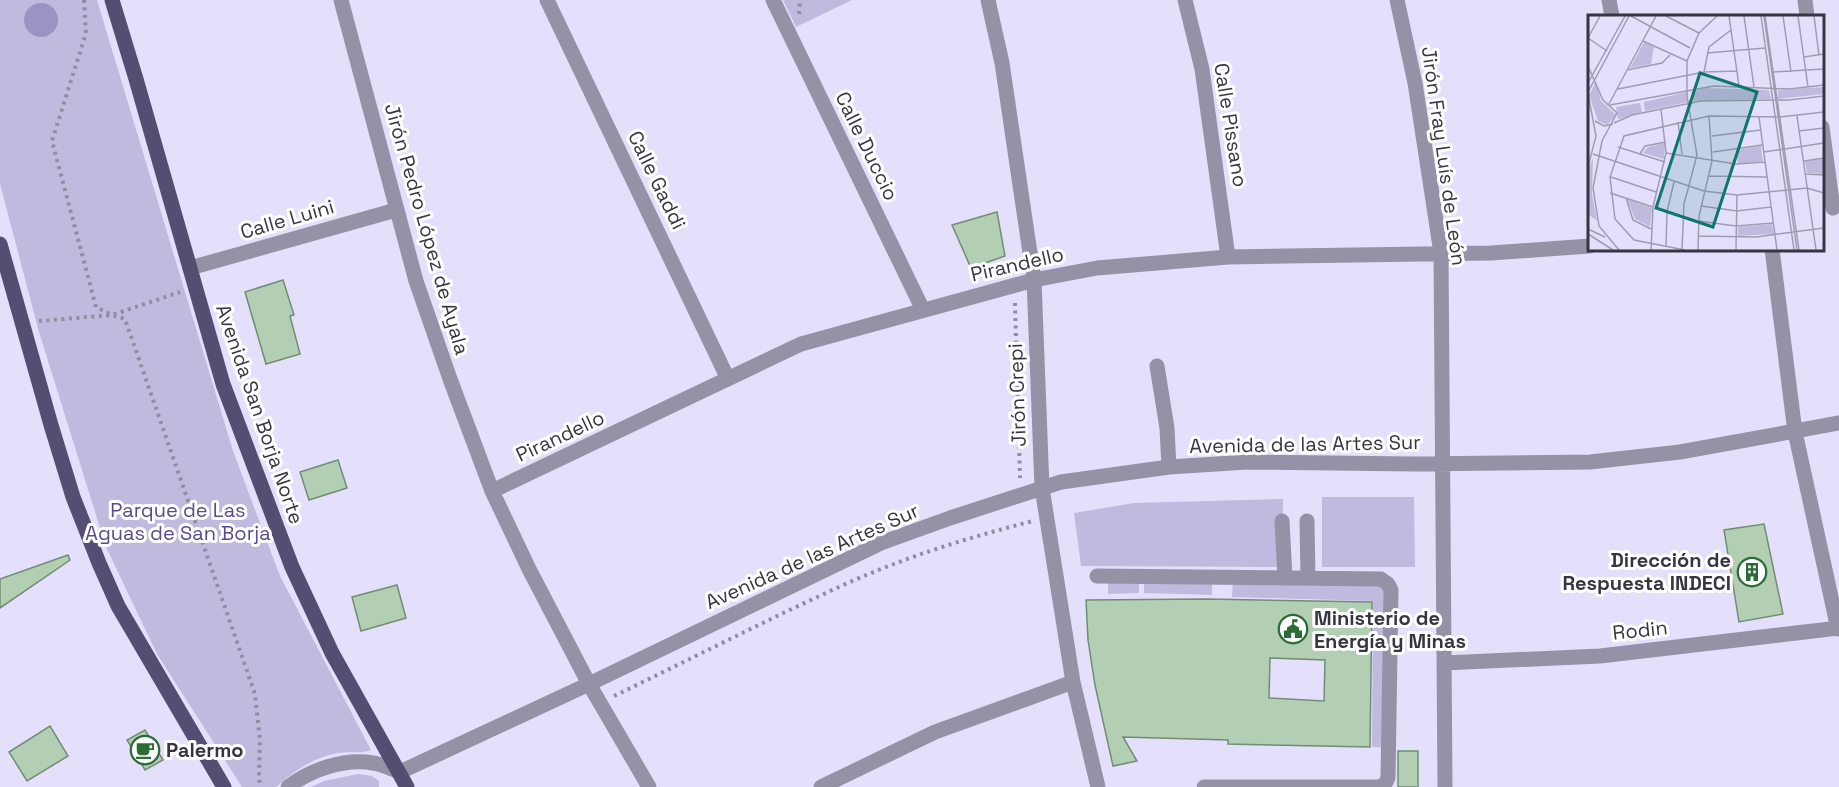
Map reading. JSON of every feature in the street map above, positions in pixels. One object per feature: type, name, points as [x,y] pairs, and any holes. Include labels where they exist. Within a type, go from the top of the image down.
[{"type":"main road","name":"Avenida San Borja Norte","points":[[112,0],[223,384],[291,567],[332,653],[407,787]]},
{"type":"main road","points":[[1,249],[74,497],[118,606],[224,787]]},
{"type":"street","name":"Jirón Pedro López de Ayala","points":[[341,0],[416,281],[492,491],[529,569],[589,684],[649,787]]},
{"type":"street","name":"Calle Gaddi","points":[[547,0],[728,379]]},
{"type":"street","name":"Calle Duccio","points":[[773,0],[923,310]]},
{"type":"street","name":"Jirón Crepi","points":[[988,0],[1003,74],[1034,279],[1042,488],[1073,682],[1098,787]]},
{"type":"street","name":"Calle Pissano","points":[[1185,0],[1202,69],[1228,257]]},
{"type":"street","name":"Jirón Fray Luís de León","points":[[1398,0],[1415,83],[1440,253],[1445,787]]},
{"type":"street","points":[[1609,0],[1612,15]]},
{"type":"street","points":[[1804,0],[1807,15]]},
{"type":"street","points":[[1824,143],[1832,208]]},
{"type":"street","name":"Calle Luini","points":[[190,268],[396,210]]},
{"type":"street","name":"Pirandello","points":[[492,491],[801,344],[1034,279],[1097,268],[1228,257],[1491,253],[1588,246]]},
{"type":"street","points":[[1772,250],[1795,432],[1839,629]]},
{"type":"street","points":[[1157,366],[1167,428],[1169,467]]},
{"type":"street","name":"Avenida de las Artes Sur","points":[[400,772],[881,543],[1061,482],[1169,467],[1248,462],[1443,464],[1590,462],[1680,452],[1839,423]]},
{"type":"street","points":[[1282,521],[1285,578]]},
{"type":"street","points":[[1307,521],[1308,578]]},
{"type":"street","points":[[1097,576],[1381,579],[1388,584],[1391,590],[1388,778],[1385,784],[1379,787],[1204,787]]},
{"type":"street","name":"Rodin","points":[[1444,663],[1600,656],[1839,629]]},
{"type":"street","points":[[821,787],[935,732],[1073,682]]},
{"type":"street","points":[[288,787],[332,766],[373,763],[400,772],[394,787]]},
{"type":"path","points":[[84,0],[86,33],[52,141],[96,307],[125,319],[255,694],[260,740],[260,787]]},
{"type":"path","points":[[1014,285],[1018,454],[1023,524]]},
{"type":"path","points":[[21,322],[112,315],[195,288]]},
{"type":"path","points":[[600,703],[851,582],[974,536],[1047,518]]},
{"type":"green space","name":"Parque de Las Aguas de San Borja","points":[[0,0],[97,0],[233,451],[280,576],[371,750],[338,753],[313,761],[297,770],[276,787],[242,787],[157,654],[106,547],[39,332],[0,184]]},
{"type":"green space","points":[[783,0],[852,0],[796,27]]},
{"type":"green space","points":[[1322,497],[1414,497],[1415,567],[1322,567]]},
{"type":"green space","points":[[1283,499],[1282,567],[1081,566],[1074,513],[1134,503]]},
{"type":"green space","points":[[1144,580],[1212,581],[1212,595],[1144,593]]},
{"type":"green space","points":[[1139,581],[1139,593],[1108,594],[1108,582]]},
{"type":"green space","points":[[1233,581],[1391,585],[1389,748],[1372,747],[1373,601],[1232,597]]},
{"type":"green space","points":[[358,774],[372,776],[379,781],[379,787],[311,787],[324,781]]},
{"type":"shaded area","points":[[41,3],[53,8],[58,20],[53,32],[41,37],[29,32],[24,20],[29,8]]},
{"type":"building","points":[[997,212],[1005,256],[971,268],[952,225]]},
{"type":"building","points":[[283,280],[294,315],[290,316],[300,354],[266,364],[245,292]]},
{"type":"building","points":[[338,460],[347,488],[309,500],[300,472]]},
{"type":"building","name":"Dirección de Respuesta INDECI","points":[[1764,524],[1783,614],[1739,622],[1724,530]]},
{"type":"building","points":[[68,555],[70,560],[0,608],[0,579]]},
{"type":"building","points":[[397,585],[406,618],[361,631],[352,597]]},
{"type":"building","points":[[1207,599],[1372,602],[1370,747],[1228,744],[1228,740],[1123,737],[1137,761],[1113,766],[1095,685],[1088,640],[1086,600]],"holes":[[[1270,658],[1325,660],[1324,701],[1269,698]]]},
{"type":"building","points":[[50,726],[68,756],[27,781],[9,752]]},
{"type":"building","name":"Palermo","points":[[145,730],[163,760],[145,770],[127,740]]},
{"type":"building","points":[[1398,751],[1418,751],[1418,787],[1398,787]]},
{"type":"place","name":"Dirección de Respuesta INDECI","points":[[1752,572]]},
{"type":"place","name":"Ministerio de Energía y Minas","points":[[1293,629]]},
{"type":"place","name":"Palermo","points":[[145,750]]}]
